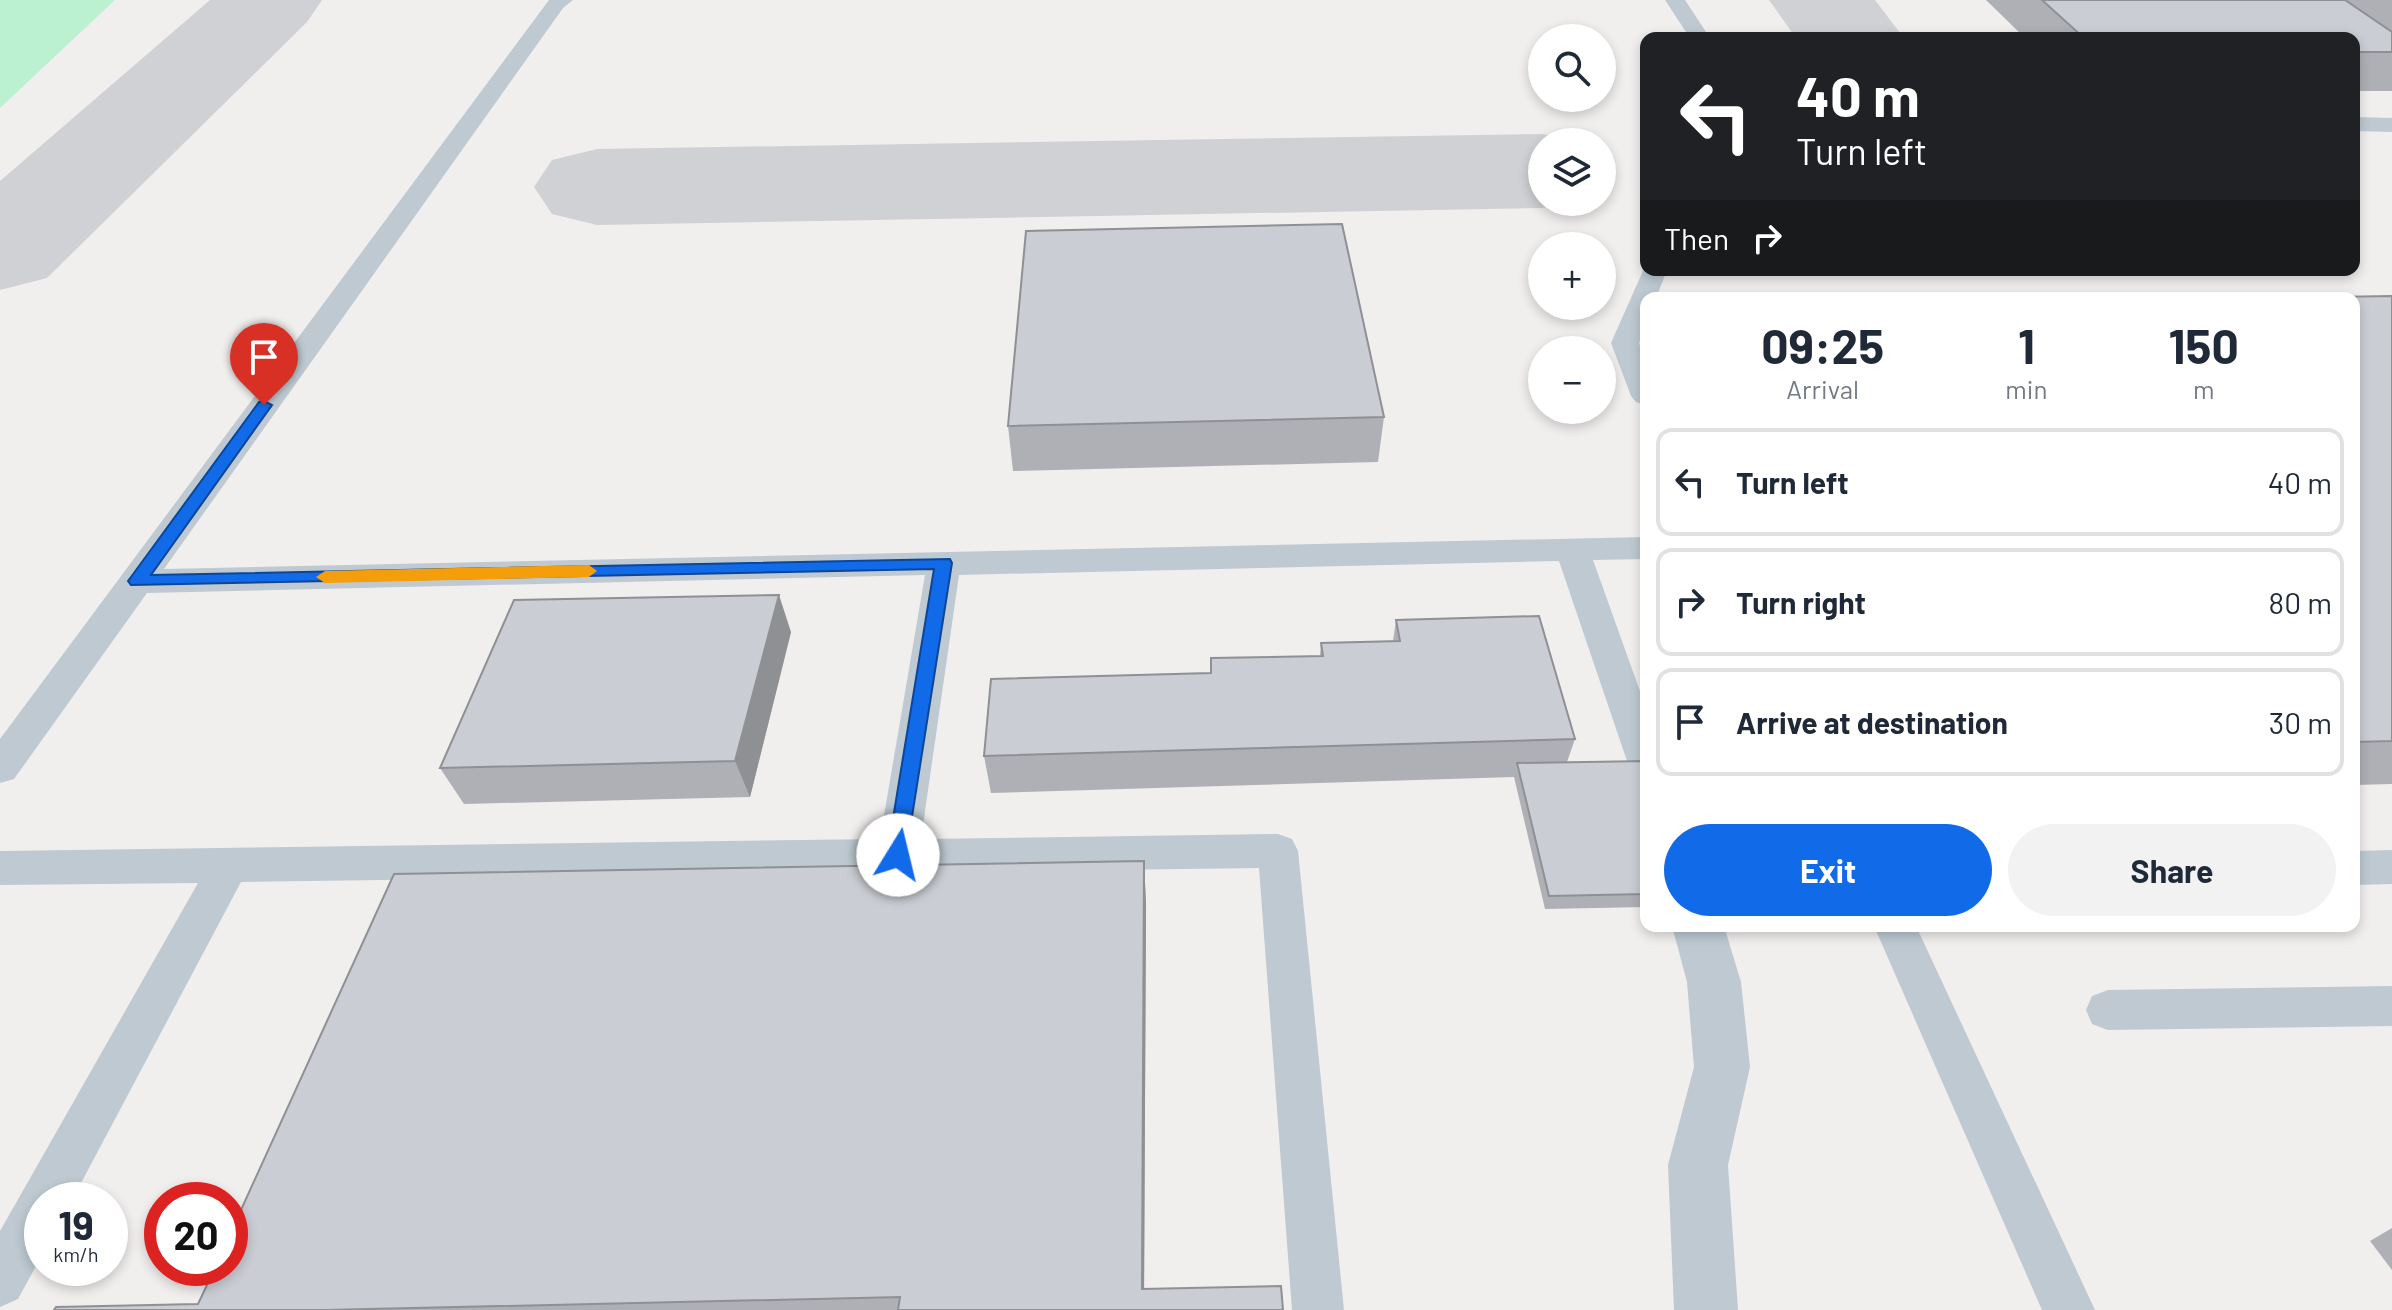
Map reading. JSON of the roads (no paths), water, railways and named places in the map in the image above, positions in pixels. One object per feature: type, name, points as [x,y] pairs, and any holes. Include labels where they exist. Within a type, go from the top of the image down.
[{"type":"street","points":[[1700,932],[1714,982],[1722,1067],[1698,1165],[1706,1310]]},
{"type":"lane","points":[[0,768],[547,17],[563,0]]},
{"type":"lane","points":[[1675,0],[1696,32]]},
{"type":"lane","points":[[2360,124],[2392,125]]},
{"type":"lane","points":[[1640,305],[1625,343],[1640,381]]},
{"type":"lane","points":[[137,581],[1640,548]]},
{"type":"lane","points":[[1572,550],[1640,744]]},
{"type":"lane","points":[[898,855],[944,563]]},
{"type":"lane","points":[[0,868],[1278,851],[1318,1310]]},
{"type":"lane","points":[[55,1182],[230,864]]},
{"type":"lane","points":[[2360,868],[2392,867]]},
{"type":"lane","points":[[1898,932],[2069,1310]]},
{"type":"lane","points":[[2108,1010],[2392,1006]]},
{"type":"lane","points":[[0,1281],[24,1238]]}]
